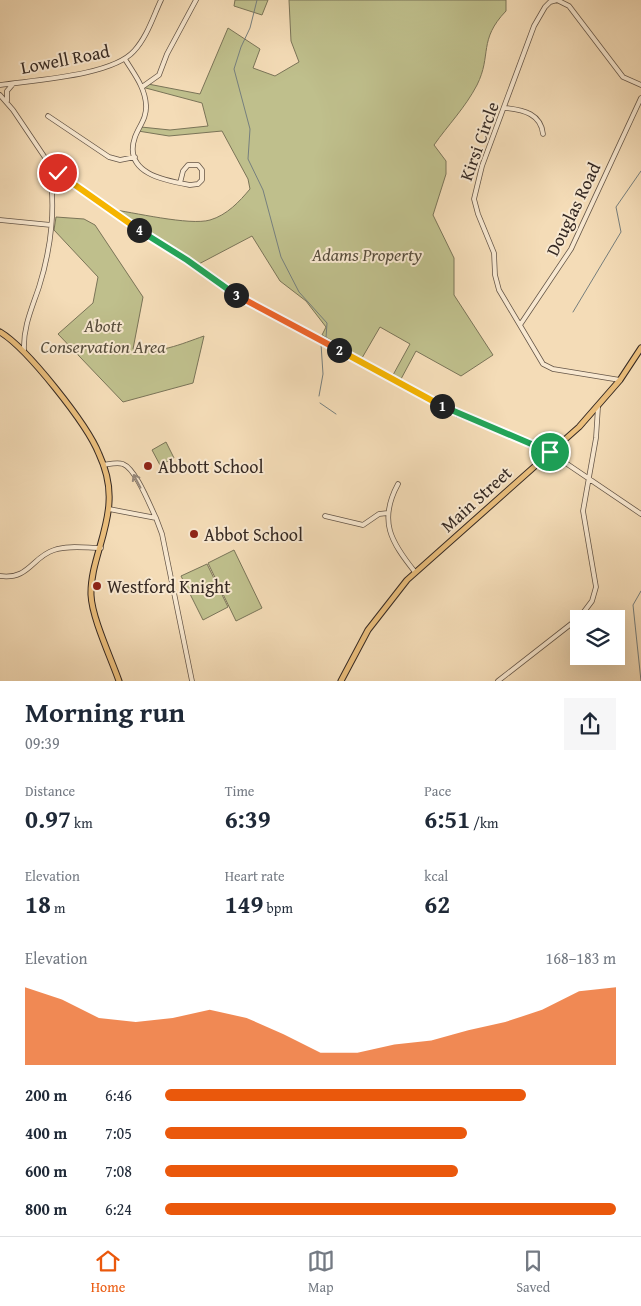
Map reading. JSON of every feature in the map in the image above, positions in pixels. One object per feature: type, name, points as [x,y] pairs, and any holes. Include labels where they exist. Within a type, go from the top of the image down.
[{"type":"main road","points":[[0,332],[24,350],[79,421],[95,446],[104,465],[108,484],[109,509],[92,582],[92,602],[119,681]]},
{"type":"main road","name":"Main Street","points":[[341,681],[368,630],[415,572],[579,427],[598,407],[639,356],[641,348]]},
{"type":"street","name":"Lowell Road","points":[[0,85],[94,70],[125,59],[144,37],[161,0]]},
{"type":"street","points":[[142,87],[159,75],[167,54],[196,0]]},
{"type":"street","name":"Kirsi Circle","points":[[620,380],[562,370],[545,365],[499,290],[495,276],[494,253],[478,214],[474,198],[482,166],[506,108],[534,26],[545,7],[555,1],[564,2],[623,77],[641,85]]},
{"type":"street","points":[[125,59],[142,87],[146,111],[134,141],[135,157],[152,176],[180,183],[198,184],[202,180],[202,170],[194,164],[188,166],[183,171],[180,183]]},
{"type":"street","points":[[7,101],[7,91],[14,83]]},
{"type":"street","points":[[0,95],[7,101],[48,164],[136,228],[248,302],[308,332],[458,414],[550,452],[641,514]]},
{"type":"street","name":"Douglas Road","points":[[520,326],[571,249],[641,98]]},
{"type":"street","points":[[506,108],[521,110],[536,117],[541,123],[543,134]]},
{"type":"street","points":[[48,116],[109,157],[120,160],[135,157]]},
{"type":"street","points":[[24,350],[27,318],[40,284],[51,225],[52,182],[48,164]]},
{"type":"street","points":[[52,182],[64,176]]},
{"type":"street","points":[[0,220],[51,225]]},
{"type":"street","points":[[498,681],[580,617],[592,601],[596,587],[583,518],[588,477],[596,438],[598,407]]},
{"type":"street","points":[[104,465],[117,463],[127,466],[135,477],[156,518],[162,534],[192,681]]},
{"type":"street","points":[[398,484],[388,513],[392,539],[415,572]]},
{"type":"street","points":[[109,509],[156,518]]},
{"type":"street","points":[[325,516],[363,525],[379,514],[388,513]]},
{"type":"street","points":[[0,576],[13,576],[22,573],[47,553],[57,549],[101,548]]},
{"type":"green space","points":[[235,0],[268,0],[262,15],[234,6]]},
{"type":"green space","name":"Adams Property","points":[[289,0],[506,0],[506,11],[497,21],[488,39],[484,65],[477,85],[462,109],[434,145],[446,161],[446,174],[433,215],[454,258],[454,295],[493,355],[461,376],[416,351],[401,379],[393,375],[410,344],[380,327],[362,358],[322,335],[326,327],[306,301],[280,281],[252,236],[195,266],[109,209],[175,220],[201,221],[210,220],[222,215],[246,194],[250,189],[248,179],[222,131],[169,136],[138,131],[141,127],[170,130],[208,126],[202,103],[142,87],[148,84],[200,94],[228,28],[260,49],[253,68],[275,76],[299,62],[291,41]]},
{"type":"green space","name":"Abott Conservation Area","points":[[56,217],[84,219],[95,225],[143,297],[133,349],[160,350],[204,336],[193,383],[123,402],[58,334],[93,303],[98,277],[54,230]]},
{"type":"green space","points":[[166,442],[174,458],[160,465],[152,450]]},
{"type":"green space","points":[[234,550],[262,608],[236,621],[208,563]]},
{"type":"green space","points":[[207,564],[228,607],[203,620],[181,576]]},
{"type":"waterway","points":[[257,0],[250,28],[234,69],[250,129],[248,159],[263,190],[281,257],[299,292],[327,323],[326,338]]},
{"type":"waterway","points":[[573,312],[621,232],[616,207],[641,171]]},
{"type":"waterway","points":[[319,396],[323,374],[321,344]]},
{"type":"waterway","points":[[320,403],[336,414]]},
{"type":"waterway","points":[[641,591],[633,605],[641,681]]},
{"type":"place","name":"Abbott School","points":[[148,466]]},
{"type":"place","name":"Abbot School","points":[[194,534]]},
{"type":"place","name":"Westford Knight","points":[[97,586]]},
{"type":"route","points":[[58,173],[136,228],[204,271],[248,302],[308,332],[458,414],[550,452]]}]
